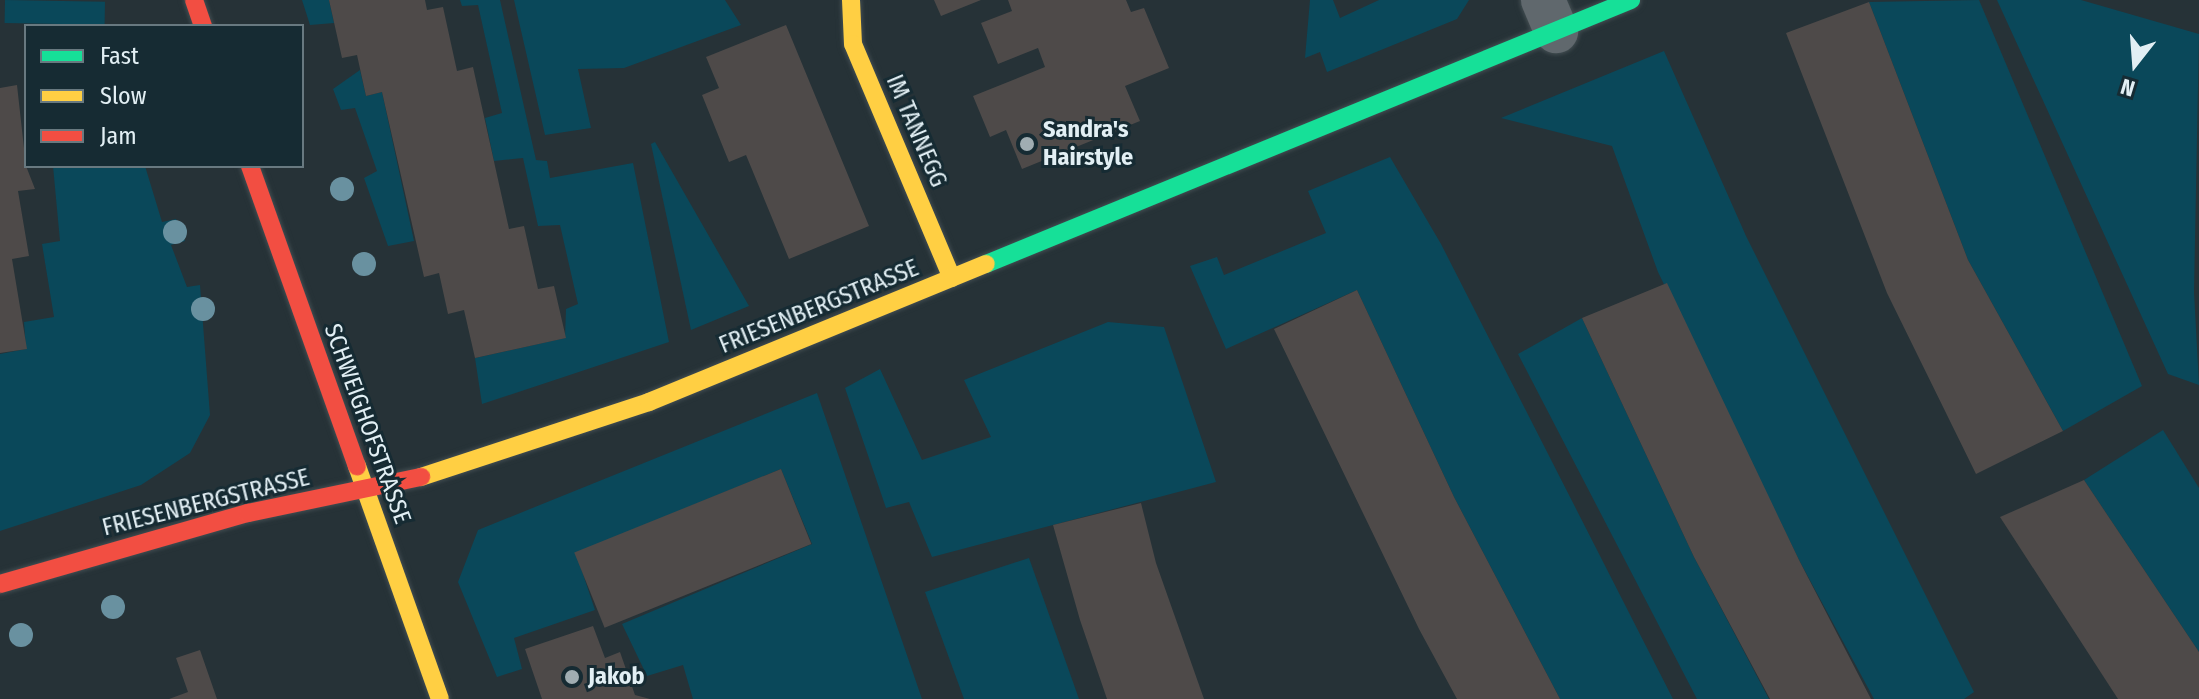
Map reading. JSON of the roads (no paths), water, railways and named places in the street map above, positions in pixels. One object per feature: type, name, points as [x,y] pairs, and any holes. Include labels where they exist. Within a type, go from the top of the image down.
[{"type":"street","points":[[194,0],[202,24]]},
{"type":"street","name":"IM TANNEGG","points":[[851,0],[853,44],[952,278]]},
{"type":"street","name":"FRIESENBERGSTRASSE","points":[[0,584],[248,513],[452,471],[649,402],[952,278],[1550,15],[1631,0]]},
{"type":"street","name":"SCHWEIGHOFSTRASSE","points":[[251,168],[440,699]]},
{"type":"place","name":"Sandra's Hairstyle","points":[[1027,144]]},
{"type":"place","name":"Jakob","points":[[572,677]]}]
